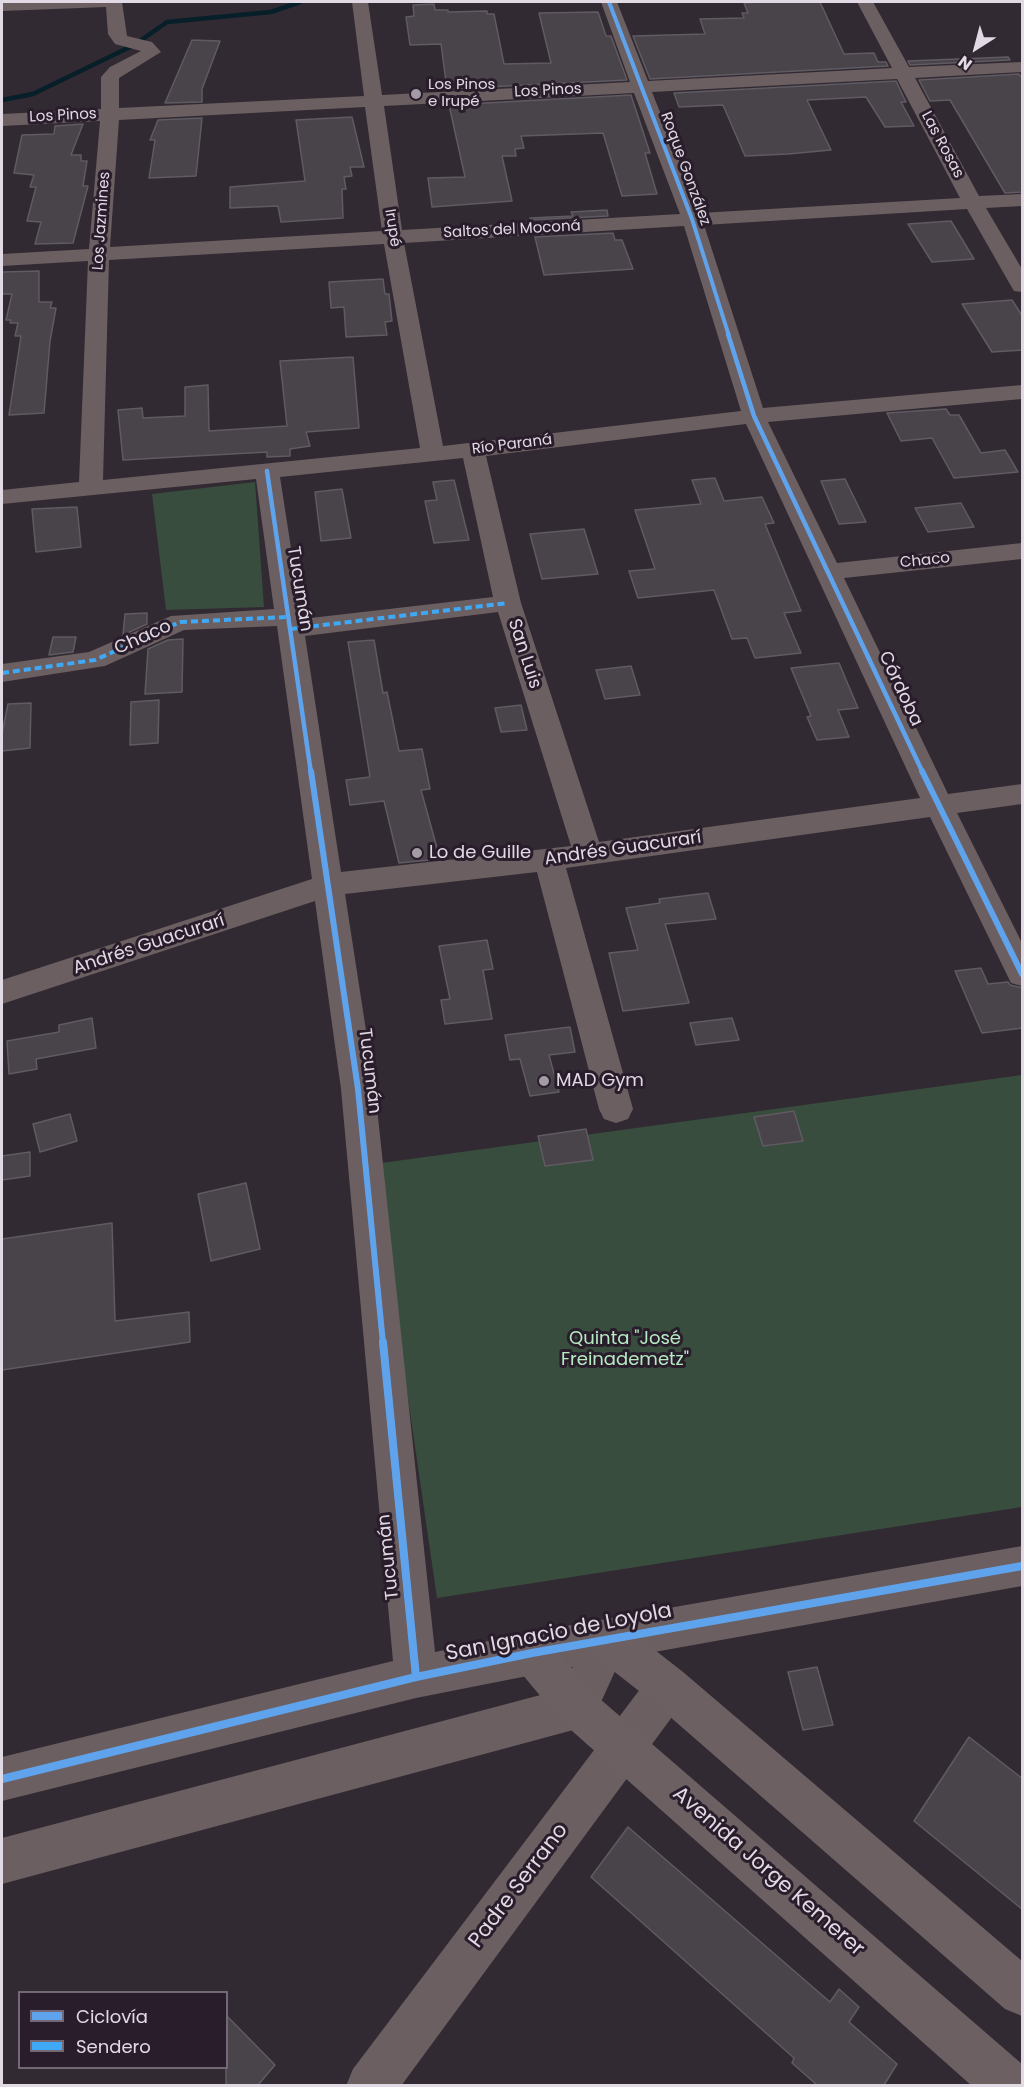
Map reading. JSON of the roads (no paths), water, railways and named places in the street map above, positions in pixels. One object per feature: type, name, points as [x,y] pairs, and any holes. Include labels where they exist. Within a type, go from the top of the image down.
[{"type":"main road","points":[[608,1640],[668,1687],[1023,1992]]},
{"type":"main road","name":"Avenida Jorge Kemerer","points":[[532,1653],[577,1707],[624,1746],[988,2078]]},
{"type":"street","points":[[2,6],[111,2]]},
{"type":"street","name":"Los Jazmines","points":[[91,488],[99,254],[110,114],[110,77],[116,71],[152,52],[146,46],[121,40],[117,34],[111,2]]},
{"type":"street","name":"Irupé","points":[[360,2],[393,237],[433,453]]},
{"type":"street","name":"Roque González","points":[[609,2],[692,219],[754,416]]},
{"type":"street","name":"Las Rosas","points":[[865,2],[973,203],[1023,286]]},
{"type":"street","name":"Los Pinos","points":[[2,120],[1023,67]]},
{"type":"street","name":"Saltos del Moconá","points":[[2,260],[1023,200]]},
{"type":"street","name":"Río Paraná","points":[[2,497],[473,450],[754,416],[1023,392]]},
{"type":"street","name":"Córdoba","points":[[754,416],[938,804],[1023,974]]},
{"type":"street","name":"San Luis","points":[[473,450],[508,603],[588,854]]},
{"type":"street","name":"Tucumán","points":[[267,471],[358,1089],[416,1677]]},
{"type":"street","name":"Chaco","points":[[828,572],[1023,551]]},
{"type":"street","name":"Chaco","points":[[2,673],[95,660],[180,622],[289,623],[508,603]]},
{"type":"street","name":"Andrés Guacurarí","points":[[2,992],[328,885],[549,860],[938,804],[1023,794]]},
{"type":"street","points":[[549,860],[616,1109]]},
{"type":"street","name":"San Ignacio de Loyola","points":[[2,1779],[416,1677],[532,1653],[1023,1566]]},
{"type":"street","name":"San Ignacio de Loyola","points":[[577,1707],[608,1640]]},
{"type":"street","name":"Padre Serrano","points":[[370,2085],[668,1687]]},
{"type":"street","points":[[2,1861],[577,1707]]},
{"type":"waterway","points":[[137,43],[167,22],[271,12],[300,2]]},
{"type":"waterway","points":[[2,100],[33,94],[132,46]]},
{"type":"place","name":"Los Pinos e Irupé","points":[[416,94]]},
{"type":"place","name":"Lo de Guille","points":[[417,853]]},
{"type":"place","name":"MAD Gym","points":[[544,1081]]},
{"type":"park label","name":"Quinta \"José Freinademetz\"","points":[[625,1349]]}]
